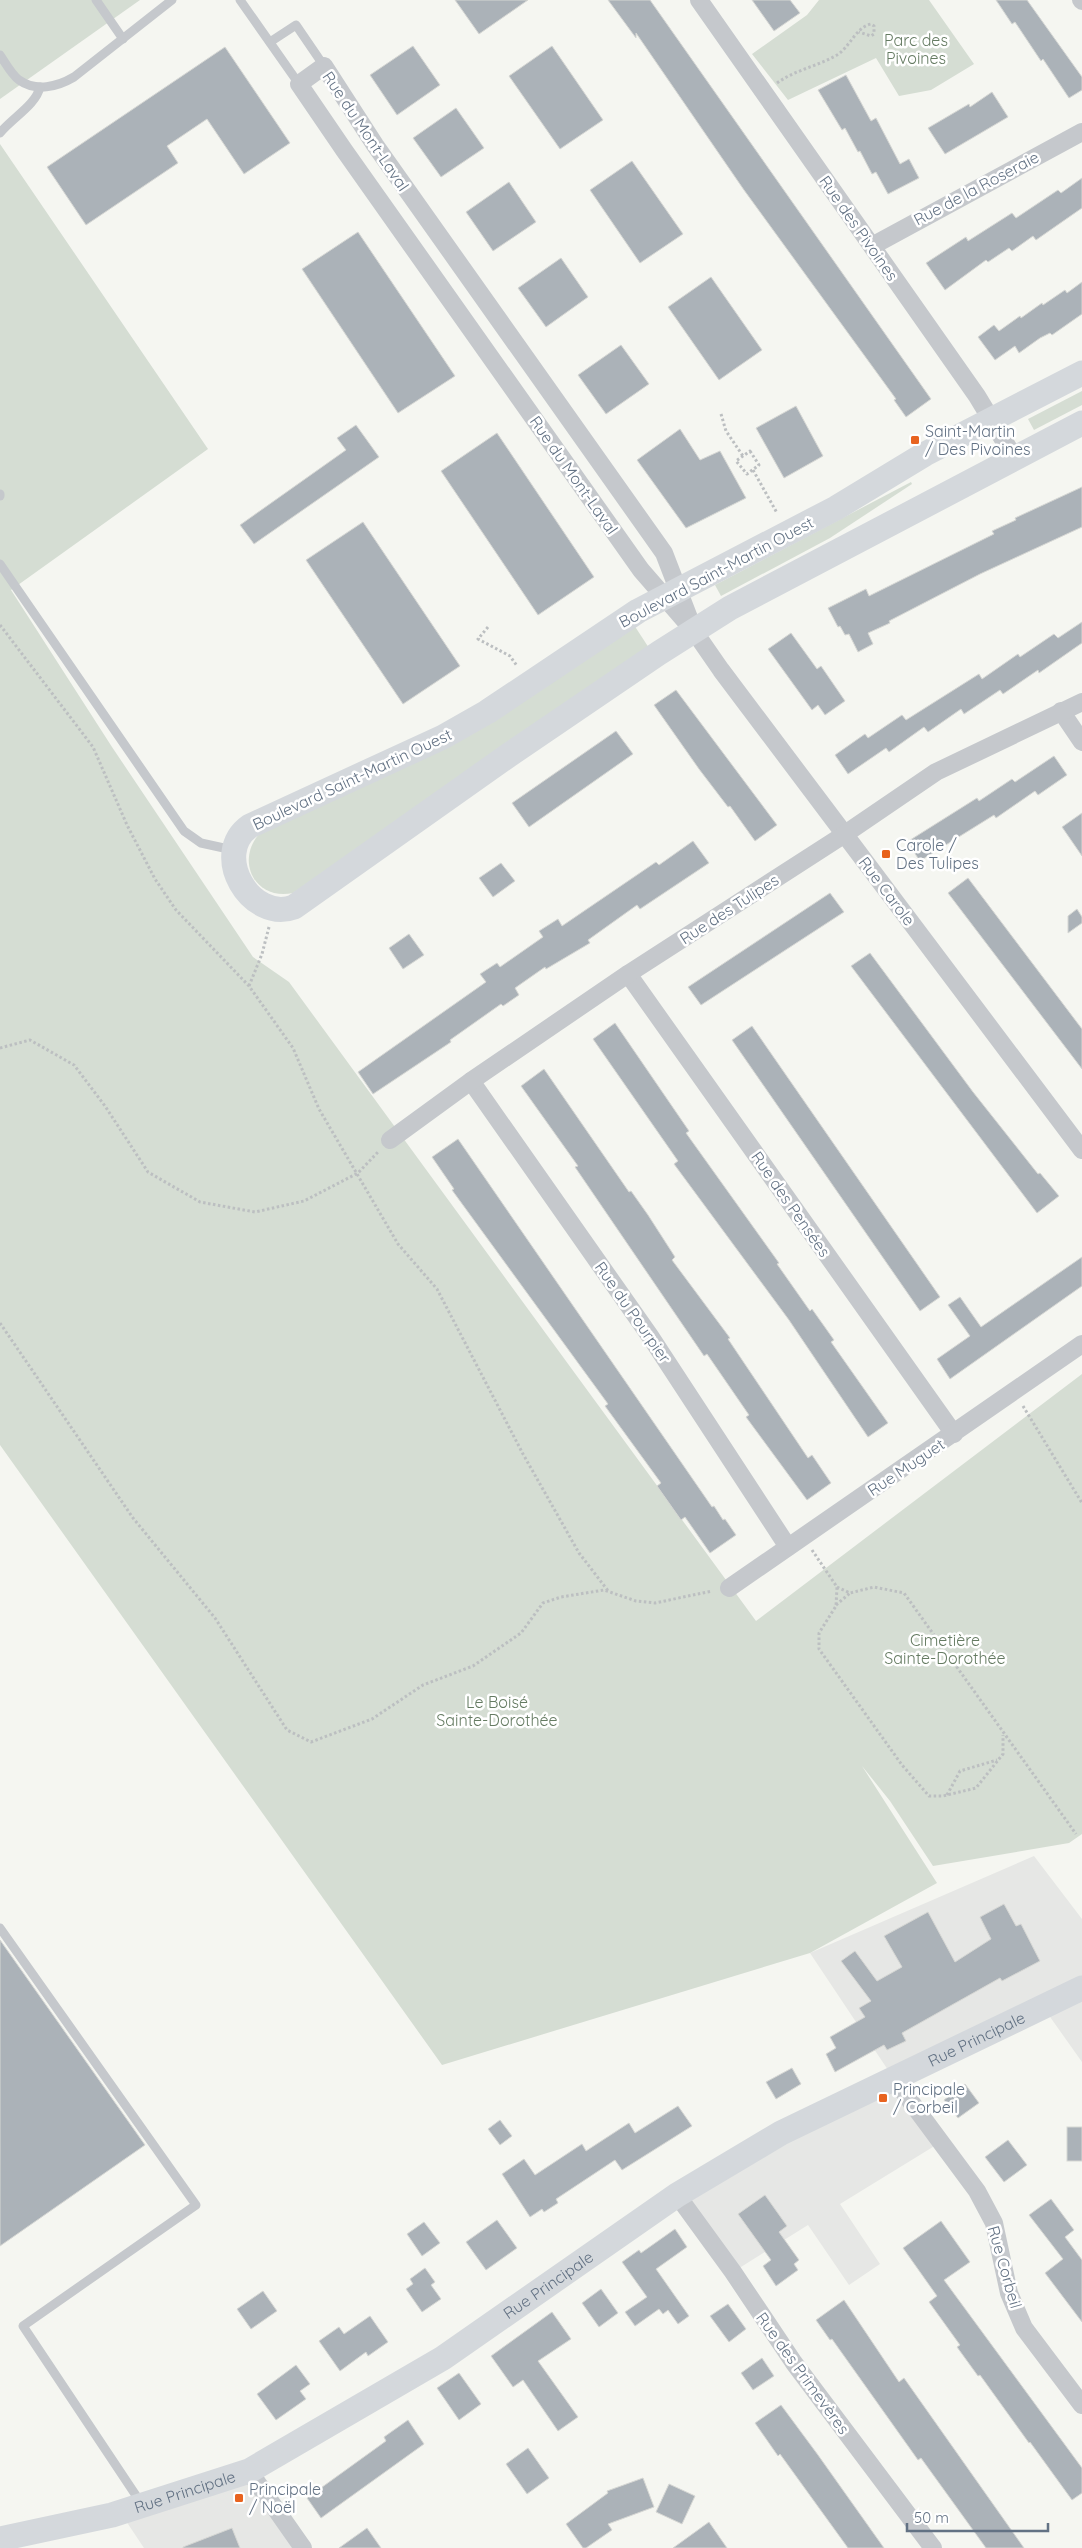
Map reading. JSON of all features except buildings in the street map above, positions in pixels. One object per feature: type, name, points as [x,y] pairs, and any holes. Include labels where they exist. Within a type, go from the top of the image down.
[{"type":"street","name":"Rue des Pivoines","points":[[699,0],[992,420],[1015,459]]},
{"type":"street","name":"Rue du Mont-Laval","points":[[324,66],[375,145],[664,553],[671,594],[641,570],[299,84],[324,66]]},
{"type":"street","name":"Rue de la Roseraie","points":[[872,246],[1082,132]]},
{"type":"street","name":"Boulevard Saint-Martin Ouest","points":[[233,850],[239,835],[250,826],[443,737],[487,712],[638,611],[836,508],[925,454],[1082,372]]},
{"type":"street","points":[[233,850],[233,868],[243,886],[256,899],[274,908],[290,908],[307,899],[508,755],[736,605],[763,593],[1082,423]]},
{"type":"street","name":"Rue Carole","points":[[671,594],[721,670],[1082,1150]]},
{"type":"street","name":"Rue des Tulipes","points":[[390,1140],[471,1081],[628,974],[845,834],[936,772],[1082,702]]},
{"type":"street","points":[[1061,711],[1082,742]]},
{"type":"street","name":"Rue des Pensées","points":[[628,974],[954,1434]]},
{"type":"street","name":"Rue du Pourpier","points":[[471,1081],[650,1336],[788,1547]]},
{"type":"street","name":"Rue Muguet","points":[[729,1588],[1014,1393],[1082,1344]]},
{"type":"street","name":"Rue Principale","points":[[0,2539],[112,2515],[249,2471],[442,2358],[677,2195],[781,2133],[1082,1988]]},
{"type":"street","name":"Rue Corbeil","points":[[894,2079],[977,2191],[994,2223],[1009,2293],[1024,2328],[1082,2405]]},
{"type":"street","name":"Rue des Primevères","points":[[677,2195],[733,2272],[794,2363],[933,2548]]},
{"type":"street","points":[[249,2471],[303,2548]]},
{"type":"lane","points":[[96,0],[123,39]]},
{"type":"lane","points":[[0,54],[19,80],[40,87],[64,82],[172,0]]},
{"type":"lane","points":[[240,0],[299,84]]},
{"type":"lane","points":[[270,42],[296,25],[324,66]]},
{"type":"lane","points":[[0,133],[15,116],[36,100],[40,87]]},
{"type":"lane","points":[[0,564],[184,831],[201,843],[233,850]]},
{"type":"lane","points":[[0,1928],[196,2205],[23,2326],[142,2505]]},
{"type":"path","points":[[774,84],[790,74],[838,55],[867,23],[874,26],[874,34],[871,36],[859,32]]},
{"type":"path","points":[[721,414],[726,431],[743,456]]},
{"type":"path","points":[[750,451],[759,465],[752,470],[747,474],[736,461],[750,451]]},
{"type":"path","points":[[752,470],[777,513]]},
{"type":"path","points":[[0,625],[93,747],[127,825],[155,879],[171,902],[249,986],[293,1048],[319,1108],[398,1244],[437,1289],[523,1454],[579,1553],[609,1592]]},
{"type":"path","points":[[488,627],[478,638],[510,656],[518,669]]},
{"type":"path","points":[[249,986],[262,954],[274,908]]},
{"type":"path","points":[[0,1048],[30,1040],[74,1065],[105,1106],[148,1172],[200,1202],[255,1212],[304,1202],[358,1173],[390,1140]]},
{"type":"path","points":[[0,1323],[133,1518],[216,1618],[286,1730],[311,1742],[372,1719],[423,1685],[473,1666],[521,1633],[543,1603],[561,1597],[604,1590],[636,1601],[655,1603],[729,1588]]},
{"type":"path","points":[[1014,1393],[1082,1503]]},
{"type":"path","points":[[803,1537],[837,1587],[850,1593]]},
{"type":"path","points":[[836,1606],[837,1587]]},
{"type":"path","points":[[1004,1735],[1004,1754],[976,1788],[946,1795],[929,1796],[902,1765],[819,1648],[819,1633],[836,1606],[850,1593],[874,1587],[904,1593],[925,1620],[1004,1735],[1042,1783],[1076,1834]]},
{"type":"path","points":[[946,1795],[960,1771],[998,1760]]},
{"type":"shaded area","points":[[1034,1856],[1082,1919],[1082,2062],[1043,2007],[894,2079],[810,1953]]},
{"type":"shaded area","points":[[894,2079],[941,2142],[840,2204],[880,2264],[849,2285],[808,2225],[733,2272],[677,2195]]},
{"type":"shaded area","points":[[249,2471],[303,2548],[144,2548],[120,2512]]},
{"type":"green space","points":[[0,0],[140,0],[0,99]]},
{"type":"green space","name":"Parc des Pivoines","points":[[819,0],[929,0],[974,64],[931,90],[899,96],[876,58],[788,100],[752,54],[807,15]]},
{"type":"green space","name":"Le Boisé Sainte-Dorothée","points":[[0,144],[208,449],[11,590],[112,747],[253,957],[289,982],[756,1621],[1082,1374],[1082,1834],[1069,1843],[933,1866],[890,1801],[862,1766],[937,1883],[810,1953],[442,2065],[0,1445]]},
{"type":"green space","points":[[1082,391],[1082,405],[1034,430],[1028,419]]},
{"type":"green space","points":[[911,482],[912,484],[830,538],[721,596],[715,585]]},
{"type":"green space","points":[[634,625],[649,648],[293,893],[280,894],[269,891],[253,877],[249,867],[249,856],[252,845],[259,834]]},
{"type":"place","name":"Saint-Martin / Des Pivoines","points":[[915,440]]},
{"type":"place","name":"Carole / Des Tulipes","points":[[886,854]]},
{"type":"place","name":"Principale / Corbeil","points":[[883,2098]]},
{"type":"place","name":"Principale / Noël","points":[[239,2498]]},
{"type":"park label","name":"Cimetière Sainte-Dorothée","points":[[945,1649]]}]
